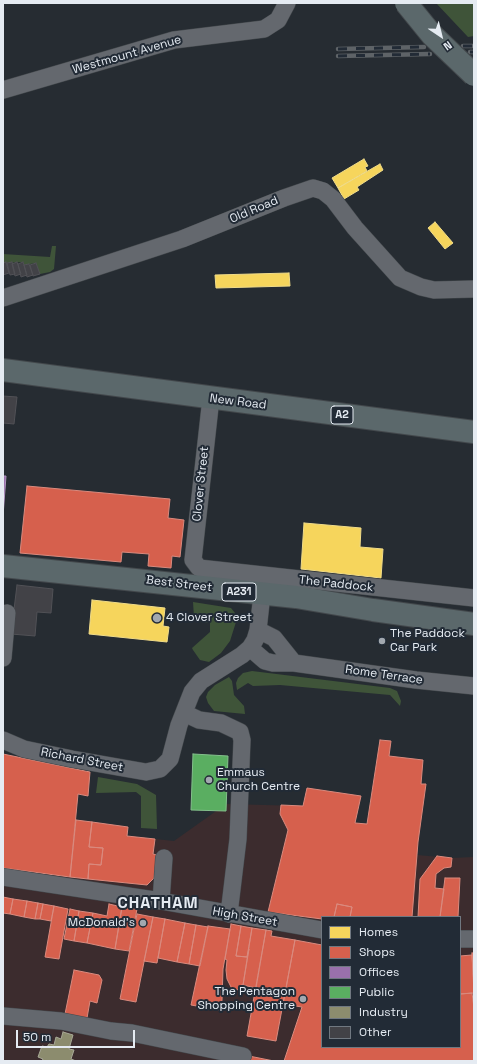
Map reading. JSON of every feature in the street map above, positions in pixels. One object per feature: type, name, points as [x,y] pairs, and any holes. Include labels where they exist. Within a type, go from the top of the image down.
[{"type":"main road","points":[[406,3],[432,35],[474,75]]},
{"type":"main road","name":"New Road","points":[[3,370],[474,432]]},
{"type":"main road","name":"Best Street","points":[[3,566],[145,580],[296,598],[474,624]]},
{"type":"street","name":"Westmount Avenue","points":[[3,90],[174,40],[266,28],[278,20],[287,3]]},
{"type":"street","name":"Old Road","points":[[3,298],[182,239],[310,189],[320,189],[332,197],[355,228],[381,258],[402,279],[434,290],[474,289]]},
{"type":"street","name":"Clover Street","points":[[199,568],[193,560],[211,398]]},
{"type":"street","name":"The Paddock","points":[[199,568],[474,598]]},
{"type":"street","points":[[229,914],[238,839],[242,740],[240,732],[221,723],[202,721],[184,713],[192,692],[201,681],[250,648],[258,630],[262,594]]},
{"type":"street","points":[[3,658],[7,612]]},
{"type":"street","points":[[258,630],[274,638],[294,663]]},
{"type":"street","name":"Rome Terrace","points":[[250,648],[265,661],[273,663],[294,663],[416,680],[474,686]]},
{"type":"street","name":"Richard Street","points":[[3,740],[24,749],[149,772],[163,768],[172,754],[184,713]]},
{"type":"street","points":[[161,901],[164,858]]},
{"type":"street","name":"High Street","points":[[3,877],[161,901],[321,930]]},
{"type":"street","points":[[461,939],[474,939]]},
{"type":"street","points":[[3,1016],[60,1021],[111,1031],[132,1033],[243,1056]]},
{"type":"shaded area","points":[[380,740],[391,741],[389,756],[421,784],[426,784],[417,855],[452,858],[474,857],[474,1061],[3,1061],[3,868],[70,877],[76,820],[128,827],[127,836],[174,841],[226,804],[303,806],[307,788],[361,796],[355,822],[367,824]]},
{"type":"green space","points":[[436,3],[474,3],[474,36],[468,37]]},
{"type":"green space","points":[[52,246],[56,246],[54,269],[50,272],[40,274],[36,263],[24,265],[23,262],[3,263],[3,254],[50,257]]},
{"type":"green space","points":[[193,602],[231,608],[235,613],[236,622],[230,641],[221,653],[209,662],[200,660],[192,648],[210,632],[210,622],[203,623],[194,617]]},
{"type":"green space","points":[[252,671],[390,688],[397,691],[401,701],[400,706],[390,695],[280,685],[253,686],[248,683],[237,690],[236,683],[238,678],[243,673]]},
{"type":"green space","points":[[229,677],[232,681],[234,695],[244,706],[245,714],[214,711],[208,703],[206,697],[208,692],[215,685]]},
{"type":"green space","points":[[98,777],[137,784],[156,795],[157,829],[141,828],[141,796],[136,792],[96,793]]},
{"type":"building: Homes","points":[[364,159],[368,166],[365,167],[367,171],[338,188],[332,178]]},
{"type":"building: Homes","points":[[380,164],[383,170],[357,187],[359,190],[344,199],[338,188]]},
{"type":"building: Homes","points":[[435,222],[453,243],[445,249],[428,228]]},
{"type":"building: Homes","points":[[289,273],[290,286],[216,288],[215,275]]},
{"type":"building: Homes","points":[[304,523],[361,528],[360,547],[383,549],[381,578],[301,569]]},
{"type":"building: Homes","points":[[92,600],[165,608],[163,626],[169,627],[167,642],[89,634]]},
{"type":"building: Shops","points":[[27,486],[170,499],[168,518],[184,520],[180,557],[172,556],[171,568],[148,566],[149,554],[122,552],[121,562],[20,553]]},
{"type":"building: Shops","points":[[380,740],[391,741],[389,756],[423,760],[421,784],[426,784],[418,842],[412,916],[350,916],[352,907],[337,904],[334,916],[321,916],[321,919],[268,912],[288,830],[280,814],[281,805],[303,806],[307,788],[361,796],[355,823],[367,824]]},
{"type":"building: Shops","points":[[3,754],[90,772],[88,796],[78,794],[70,877],[3,868]]},
{"type":"building: Shops","points":[[76,820],[92,822],[89,847],[103,848],[101,865],[89,864],[88,879],[70,877]]},
{"type":"building: Shops","points":[[92,822],[128,827],[127,836],[155,839],[153,854],[157,855],[154,878],[147,885],[88,879],[89,864],[101,865],[103,848],[89,847]]},
{"type":"building: Shops","points":[[437,856],[452,858],[451,867],[444,868],[436,874],[435,888],[444,889],[440,916],[418,916],[420,879]]},
{"type":"building: Shops","points":[[445,878],[460,878],[458,916],[440,916]]},
{"type":"building: Shops","points":[[3,897],[13,899],[10,914],[3,913]]},
{"type":"building: Shops","points":[[13,899],[27,901],[24,917],[10,914]]},
{"type":"building: Shops","points":[[27,901],[38,903],[35,919],[24,917]]},
{"type":"building: Shops","points":[[38,903],[43,904],[40,919],[35,919]]},
{"type":"building: Shops","points":[[43,904],[54,906],[51,921],[40,919]]},
{"type":"building: Shops","points":[[109,904],[122,907],[115,949],[87,943],[93,913],[107,916]]},
{"type":"building: Shops","points":[[337,904],[352,907],[350,916],[334,916]]},
{"type":"building: Shops","points":[[54,906],[68,909],[59,959],[45,957]]},
{"type":"building: Shops","points":[[122,907],[137,909],[129,951],[115,949]]},
{"type":"building: Shops","points":[[70,909],[79,911],[74,941],[64,939]]},
{"type":"building: Shops","points":[[79,911],[93,913],[87,943],[74,941]]},
{"type":"building: Shops","points":[[137,914],[153,917],[136,1002],[120,999]]},
{"type":"building: Shops","points":[[153,917],[165,919],[157,963],[144,961]]},
{"type":"building: Shops","points":[[165,919],[185,923],[177,962],[158,958]]},
{"type":"building: Shops","points":[[185,923],[196,925],[189,964],[177,962]]},
{"type":"building: Shops","points":[[231,924],[241,926],[236,956],[247,957],[249,949],[243,985],[241,985],[240,990],[232,989],[227,979],[227,960],[225,959]]},
{"type":"building: Shops","points":[[196,925],[208,927],[200,966],[189,964]]},
{"type":"building: Shops","points":[[208,926],[230,929],[223,969],[222,1000],[220,1010],[191,1005]]},
{"type":"building: Shops","points":[[241,926],[252,928],[247,957],[236,956]]},
{"type":"building: Shops","points":[[252,928],[266,930],[256,988],[243,985]]},
{"type":"building: Shops","points":[[266,930],[272,931],[271,936],[295,940],[276,1041],[247,1036]]},
{"type":"building: Shops","name":"The Pentagon Shopping Centre","points":[[295,940],[321,945],[321,1048],[461,1048],[461,994],[472,993],[474,1008],[474,1061],[284,1061],[302,1007],[283,1004]]},
{"type":"building: Shops","points":[[472,953],[474,953],[474,986],[472,955]]},
{"type":"building: Shops","points":[[472,955],[474,993],[461,994],[461,956]]},
{"type":"building: Shops","points":[[74,970],[99,975],[102,980],[97,1003],[90,1001],[87,1018],[65,1014]]},
{"type":"building: Shops","points":[[249,1056],[274,1061],[248,1061]]},
{"type":"building: Offices","points":[[3,476],[6,476],[3,516]]},
{"type":"building: Public","name":"Emmaus Church Centre","points":[[193,754],[228,756],[226,811],[191,810]]},
{"type":"building: Industry","points":[[63,1032],[73,1035],[69,1049],[74,1050],[71,1059],[76,1061],[42,1061],[43,1059],[38,1057],[42,1046],[47,1047],[49,1044],[54,1045],[56,1037],[61,1039]]},
{"type":"building: Other","points":[[6,262],[9,273],[3,275],[3,263]]},
{"type":"building: Other","points":[[12,262],[15,274],[10,275],[7,263]]},
{"type":"building: Other","points":[[17,262],[21,274],[15,276],[12,264]]},
{"type":"building: Other","points":[[23,262],[27,275],[21,277],[18,264]]},
{"type":"building: Other","points":[[36,263],[40,274],[33,276],[30,265]]},
{"type":"building: Other","points":[[29,264],[33,275],[27,277],[24,265]]},
{"type":"building: Other","points":[[3,396],[17,397],[14,424],[3,423]]},
{"type":"building: Other","points":[[17,585],[53,589],[51,613],[37,612],[35,636],[11,634]]},
{"type":"railway","points":[[463,46],[474,46]]},
{"type":"railway","points":[[338,49],[424,47]]},
{"type":"railway","points":[[338,56],[430,54]]},
{"type":"place","name":"4 Clover Street","points":[[157,618]]},
{"type":"place","name":"The Paddock Car Park","points":[[382,641]]},
{"type":"place","name":"Emmaus Church Centre","points":[[209,780]]},
{"type":"place","name":"McDonald's","points":[[143,923]]},
{"type":"place","name":"The Pentagon Shopping Centre","points":[[303,999]]},
{"type":"district","name":"CHATHAM","points":[[158,904]]}]
